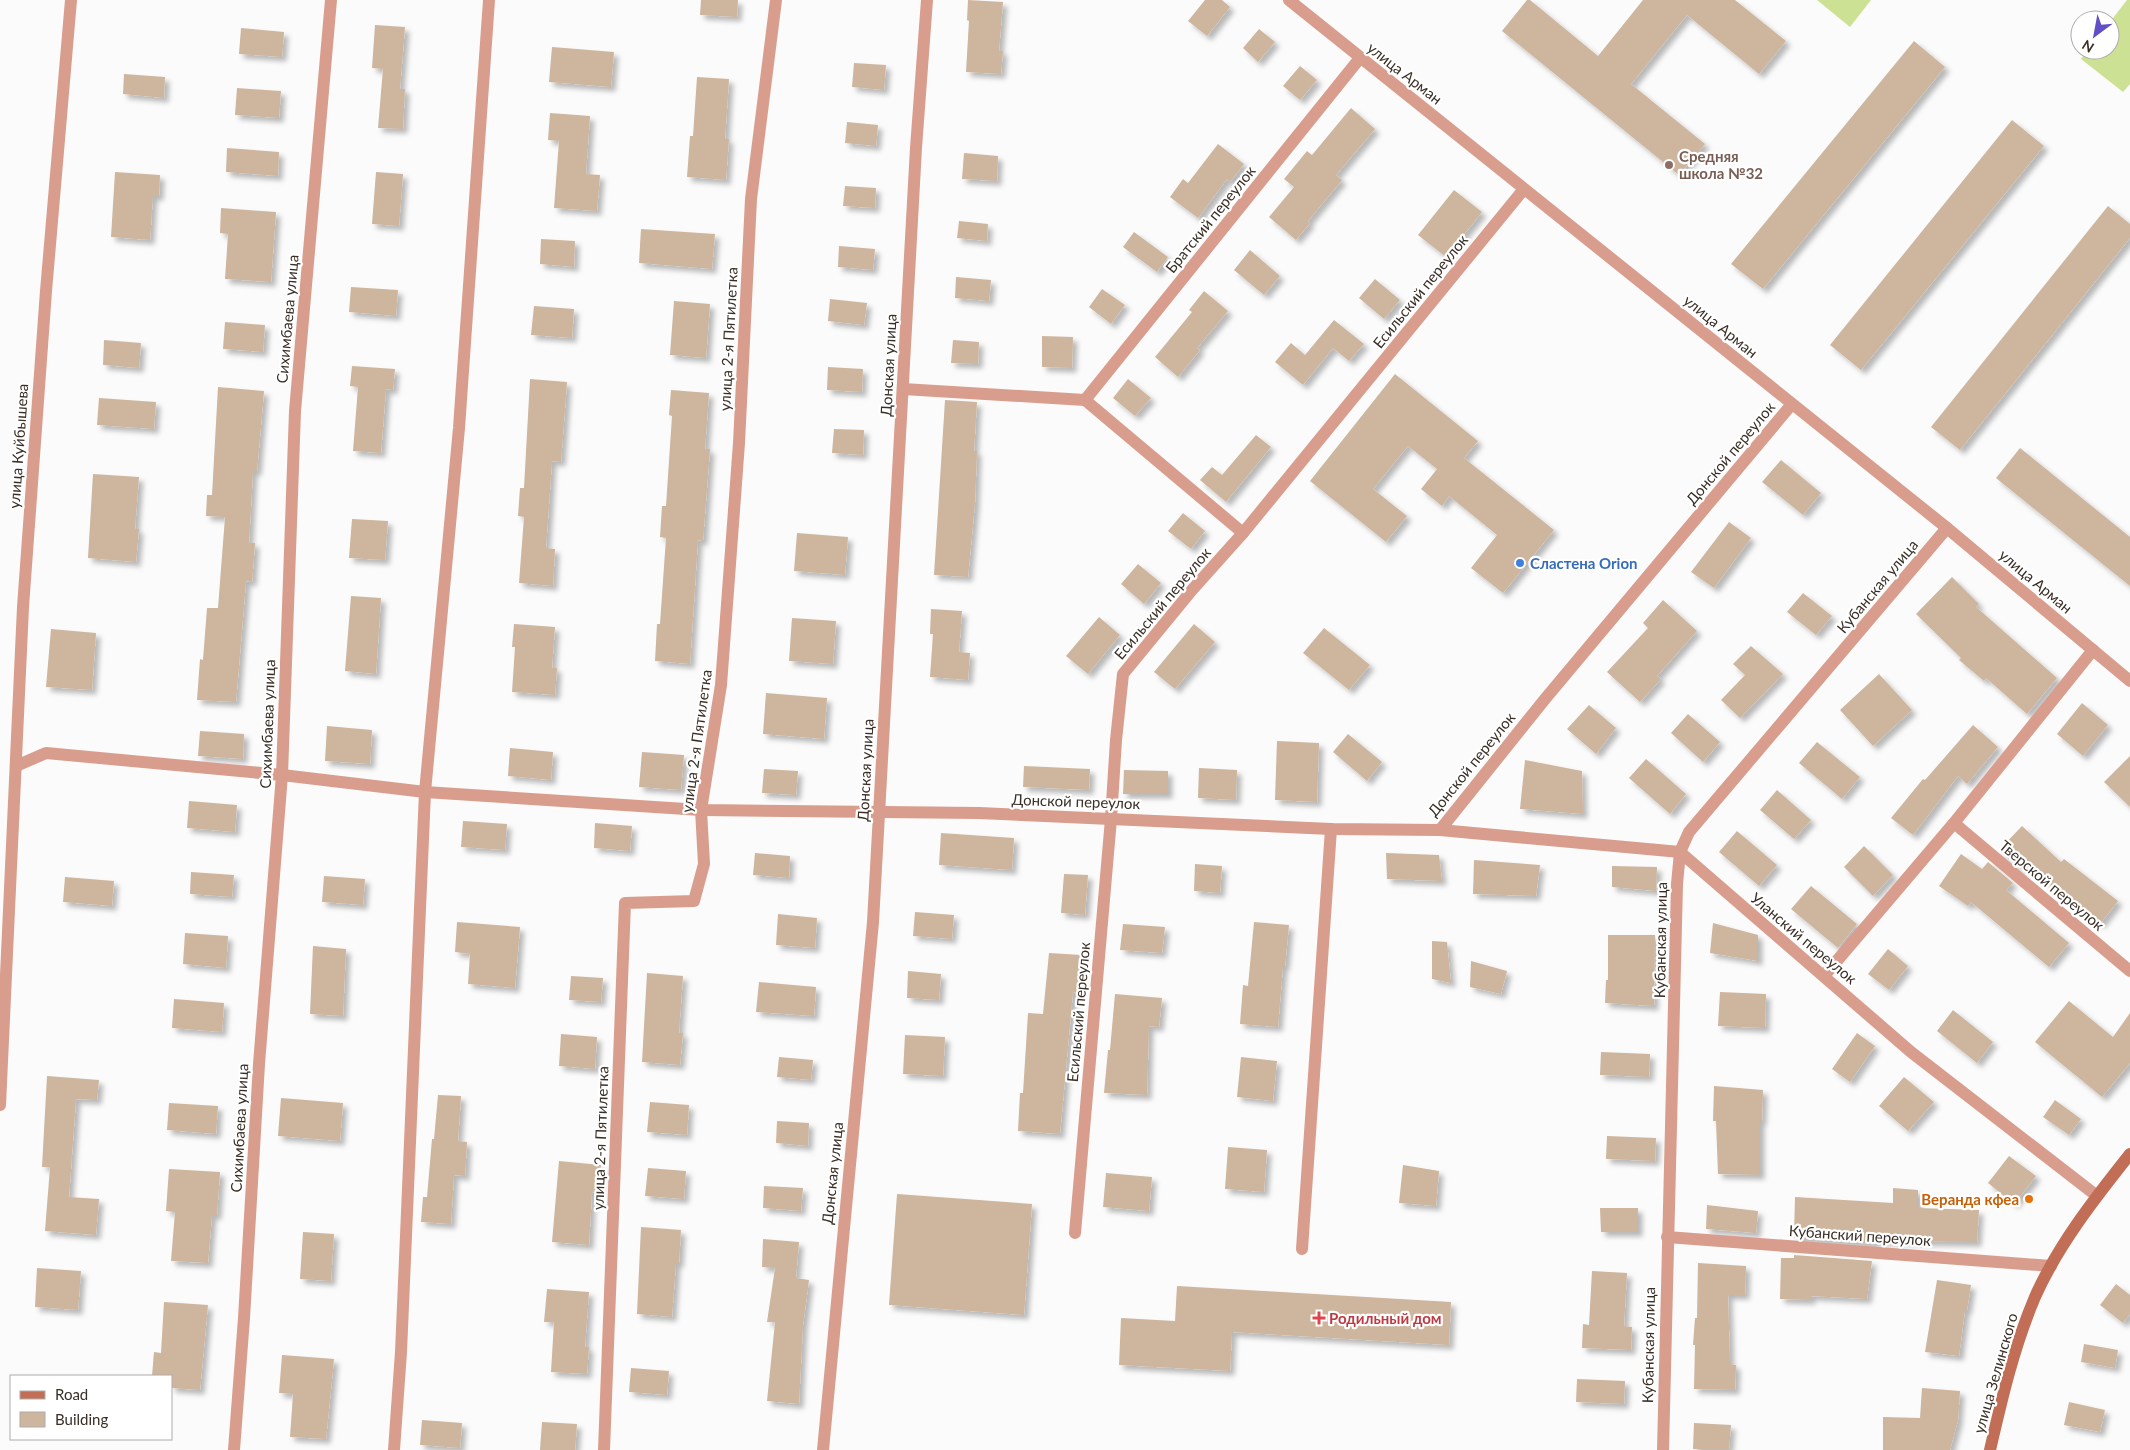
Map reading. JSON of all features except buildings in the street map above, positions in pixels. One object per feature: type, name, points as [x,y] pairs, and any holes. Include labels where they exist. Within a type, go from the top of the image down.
[{"type":"main road","name":"улица Зелинского","points":[[1990,1450],[2007,1379],[2024,1324],[2036,1295],[2051,1266],[2097,1196],[2130,1154]]},
{"type":"street","name":"улица Куйбышева","points":[[0,1105],[23,607],[71,0]]},
{"type":"street","name":"Сихимбаева улица","points":[[234,1450],[259,1064],[282,776],[295,411],[331,0]]},
{"type":"street","points":[[394,1450],[402,1342],[425,792],[459,428],[489,0]]},
{"type":"street","name":"улица 2-я Пятилетка","points":[[604,1450],[625,903],[694,901],[704,864],[701,810],[721,684],[739,443],[751,198],[776,0]]},
{"type":"street","name":"Донская улица","points":[[823,1450],[873,922],[902,389],[926,0]]},
{"type":"street","name":"улица Арман","points":[[1289,0],[1947,528],[2130,681]]},
{"type":"street","name":"Братский переулок","points":[[1085,400],[1360,58]]},
{"type":"street","name":"Есильский переулок","points":[[1075,1233],[1123,674],[1192,590],[1243,533],[1524,189]]},
{"type":"street","points":[[902,389],[1085,400],[1243,533]]},
{"type":"street","name":"Донской переулок","points":[[16,766],[46,752],[425,792],[701,810],[879,812],[1111,819],[1331,829],[1440,830],[1545,699],[1792,404]]},
{"type":"street","name":"Кубанская улица","points":[[1663,1450],[1667,1237],[1680,852],[1689,832],[1947,528]]},
{"type":"street","points":[[1824,976],[1954,823],[2094,650]]},
{"type":"street","name":"Тверской переулок","points":[[1954,823],[2130,971]]},
{"type":"street","points":[[1302,1249],[1331,829]]},
{"type":"street","points":[[1440,830],[1680,852]]},
{"type":"street","name":"Уланский переулок","points":[[1680,852],[1911,1052],[2097,1196]]},
{"type":"street","name":"Кубанский переулок","points":[[1667,1237],[2051,1266]]},
{"type":"green space","points":[[1817,0],[1871,0],[1850,27]]},
{"type":"green space","points":[[2127,0],[2130,0],[2130,84],[2123,92],[2082,60],[2120,60],[2119,10]]},
{"type":"place","name":"Средняя школа №32","points":[[1669,165]]},
{"type":"place","name":"Сластена Orion","points":[[1520,563]]},
{"type":"place","name":"Веранда кфеа","points":[[2029,1199]]},
{"type":"place","name":"Родильный дом","points":[[1319,1318]]}]
